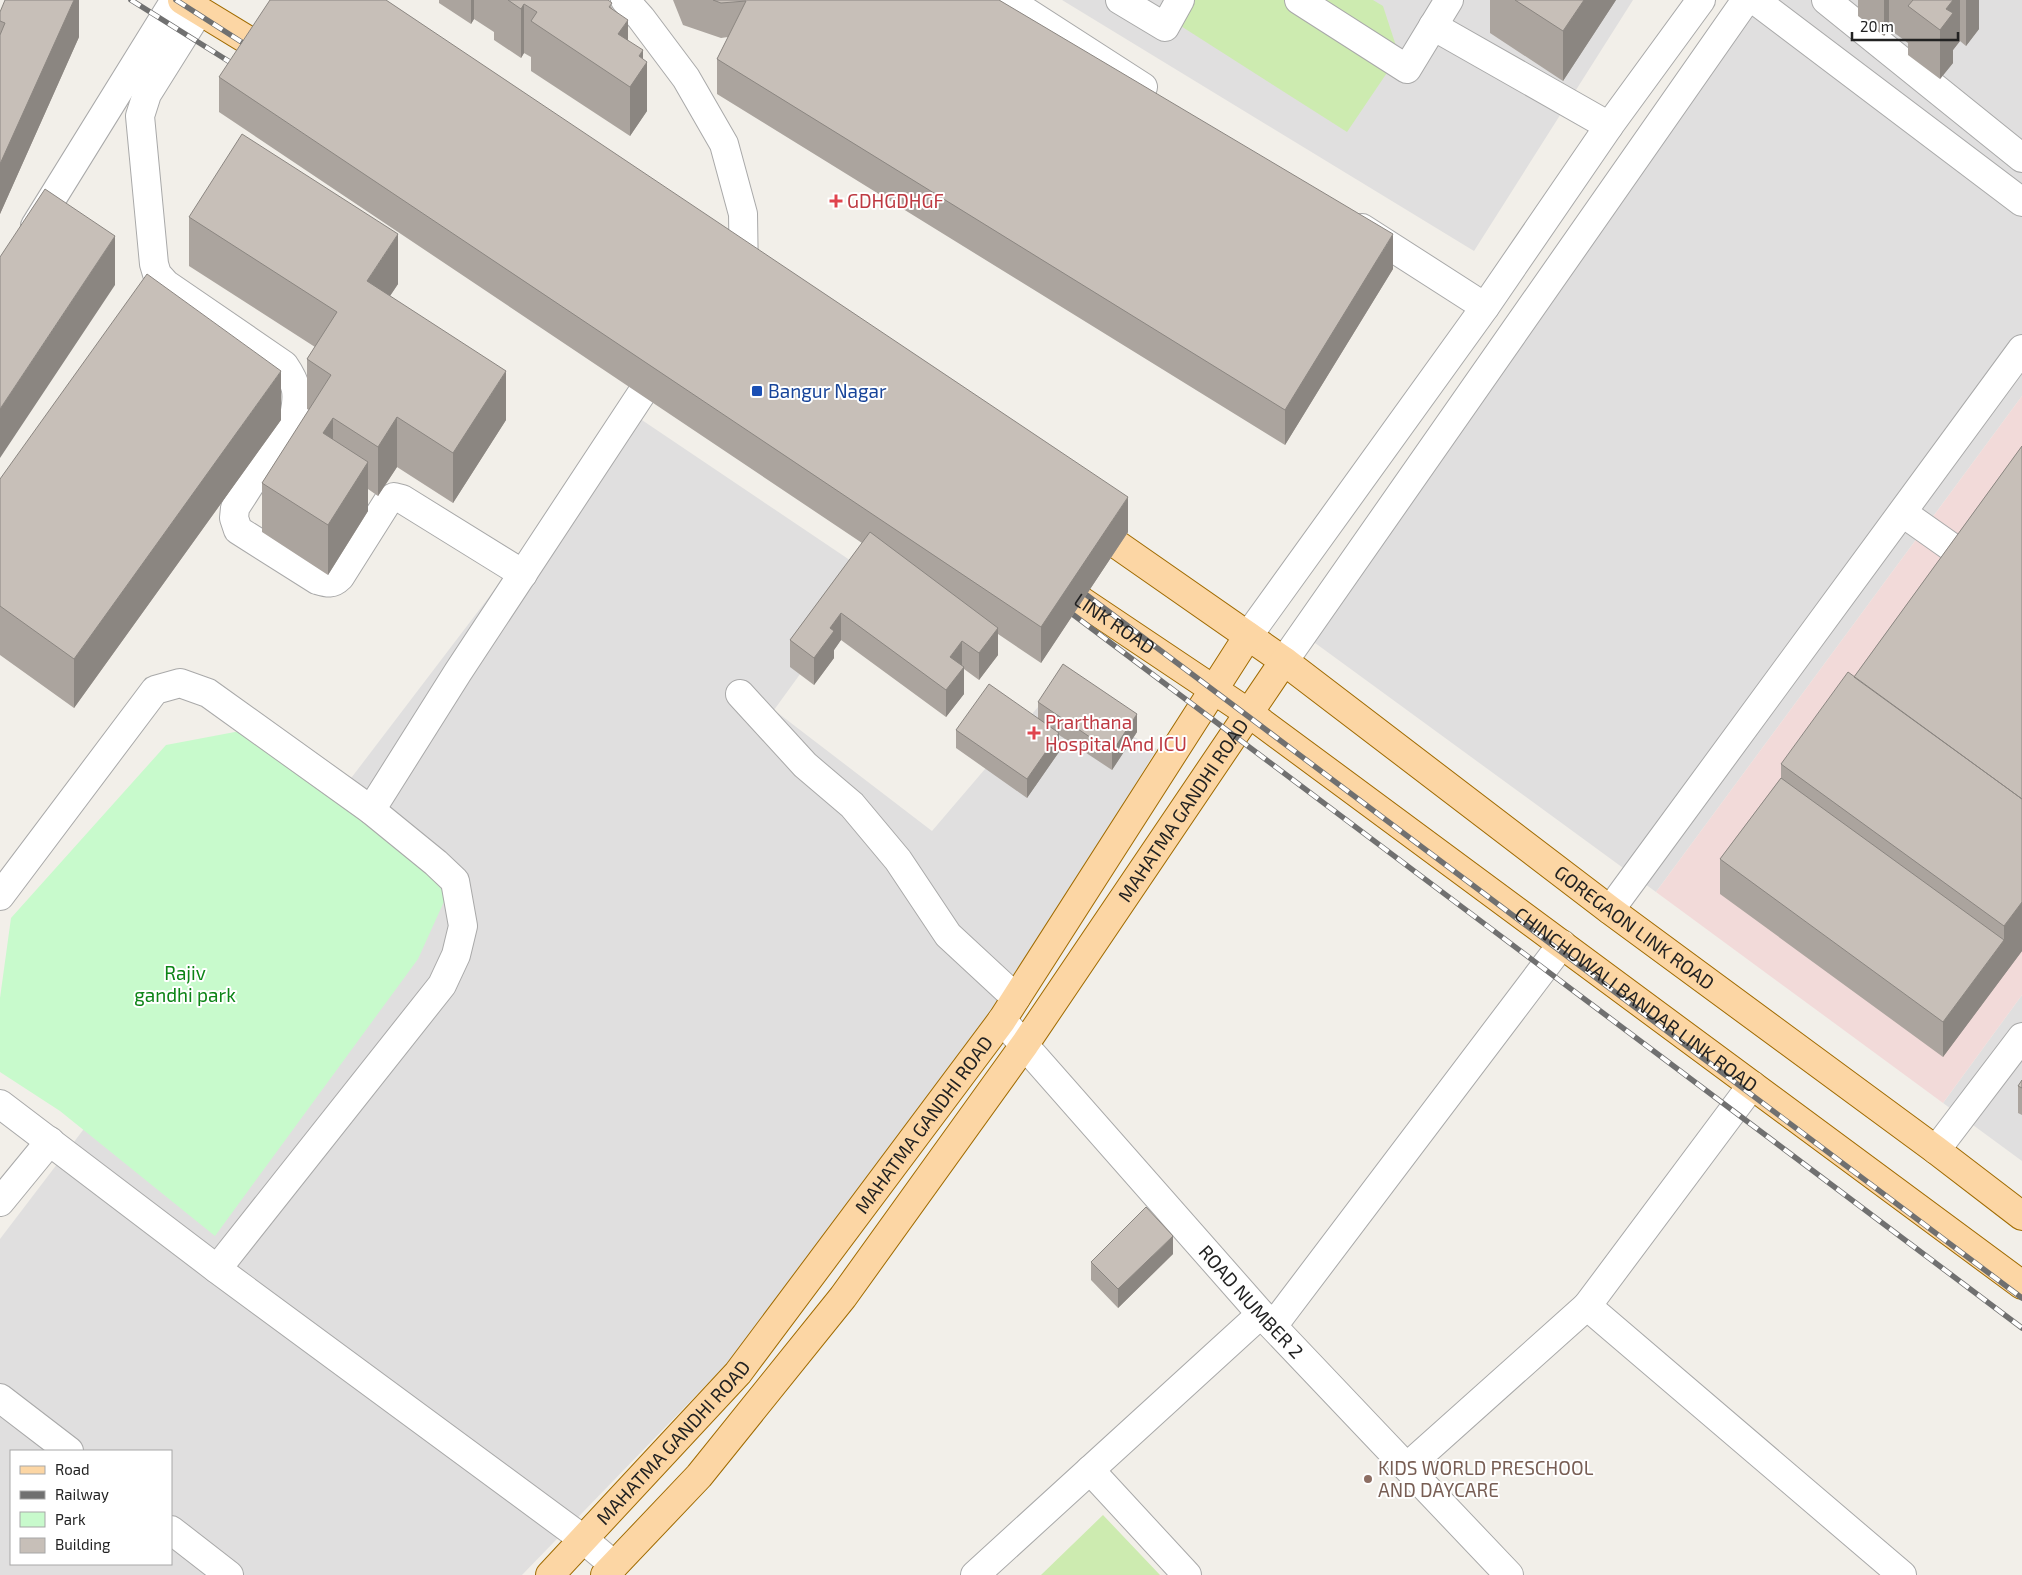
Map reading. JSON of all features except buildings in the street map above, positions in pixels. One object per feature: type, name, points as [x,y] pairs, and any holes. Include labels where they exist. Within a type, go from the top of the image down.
[{"type":"main road","points":[[190,6],[299,72]]},
{"type":"main road","points":[[718,269],[752,290]]},
{"type":"main road","points":[[1069,511],[1248,636]]},
{"type":"main road","name":"LINK ROAD","points":[[1031,566],[1250,714]]},
{"type":"main road","name":"GOREGAON LINK ROAD","points":[[1248,636],[1284,661],[1610,910],[1936,1150],[2022,1216]]},
{"type":"main road","name":"MAHATMA GANDHI ROAD","points":[[550,1575],[738,1373],[1009,1009],[1248,636]]},
{"type":"main road","name":"MAHATMA GANDHI ROAD","points":[[610,1570],[699,1476],[843,1297],[1025,1044],[1250,714],[1284,661]]},
{"type":"main road","name":"CHINCHOWALI BANDAR LINK ROAD","points":[[1250,714],[2022,1285]]},
{"type":"street","points":[[21,249],[175,0]]},
{"type":"street","points":[[625,0],[641,18],[686,78],[724,144],[743,214],[752,290]]},
{"type":"street","points":[[1008,0],[1165,101]]},
{"type":"street","points":[[1120,0],[1165,27],[1180,0]]},
{"type":"street","points":[[1299,0],[1407,69],[1449,0]]},
{"type":"street","points":[[1248,636],[1485,307],[1608,126],[1701,0]]},
{"type":"street","points":[[1284,661],[1746,0]]},
{"type":"street","points":[[1755,0],[2022,202]]},
{"type":"street","points":[[1826,0],[2022,158]]},
{"type":"street","points":[[190,6],[148,94],[140,116],[154,264],[157,274],[166,284],[284,365],[294,381],[298,399],[294,416],[235,508],[234,518],[238,530],[317,580],[329,584],[335,582],[340,577],[388,502],[394,498],[402,499],[523,574]]},
{"type":"street","points":[[1433,26],[1608,126]]},
{"type":"street","points":[[1340,214],[1485,307]]},
{"type":"street","points":[[371,810],[677,340]]},
{"type":"street","points":[[1610,910],[2022,349]]},
{"type":"street","points":[[1903,512],[1954,549]]},
{"type":"street","points":[[0,896],[155,690],[180,683],[208,693],[371,810],[455,881],[463,926],[456,955],[442,985],[217,1269]]},
{"type":"street","name":"ROAD NUMBER 2","points":[[740,694],[806,764],[852,805],[898,860],[948,935],[1009,1009],[1025,1044],[1267,1320],[1509,1575]]},
{"type":"street","points":[[975,1575],[1090,1470],[1267,1320],[1562,944]]},
{"type":"street","points":[[1936,1150],[2022,1037]]},
{"type":"street","points":[[1407,1467],[1587,1306],[1752,1085]]},
{"type":"street","points":[[0,1104],[217,1269],[583,1539],[610,1570]]},
{"type":"street","points":[[0,1202],[50,1141]]},
{"type":"street","points":[[1587,1306],[1897,1572]]},
{"type":"street","points":[[0,1398],[68,1450]]},
{"type":"street","points":[[1090,1470],[1187,1575]]},
{"type":"street","points":[[172,1531],[230,1575]]},
{"type":"shaded area","points":[[1062,0],[1633,0],[1474,251]]},
{"type":"shaded area","points":[[1734,0],[2022,0],[2022,396],[1656,892],[1311,640]]},
{"type":"shaded area","points":[[2022,396],[2022,995],[1943,1103],[1656,892]]},
{"type":"shaded area","points":[[630,412],[872,575],[774,710],[932,831],[1050,693],[1157,749],[869,1217],[522,1575],[0,1575],[0,1239]]},
{"type":"shaded area","points":[[2022,995],[2022,1161],[1943,1103]]},
{"type":"green space","points":[[1171,0],[1373,0],[1383,6],[1399,55],[1347,132],[1162,14]]},
{"type":"green space","name":"Rajiv gandhi park","points":[[267,726],[367,810],[447,895],[418,959],[215,1236],[60,1111],[0,1072],[0,998],[11,918],[166,745]]},
{"type":"green space","points":[[1103,1515],[1160,1575],[1041,1575]]},
{"type":"railway","points":[[131,0],[241,69]]},
{"type":"railway","points":[[176,0],[254,50]]},
{"type":"railway","points":[[1076,587],[2022,1298]]},
{"type":"railway","points":[[1063,607],[2022,1328]]},
{"type":"place","name":"GDHGDHGF","points":[[836,201]]},
{"type":"place","name":"Bangur Nagar","points":[[757,391]]},
{"type":"place","name":"Prarthana Hospital And ICU","points":[[1034,733]]},
{"type":"place","name":"KIDS WORLD PRESCHOOL AND DAYCARE","points":[[1368,1479]]}]
